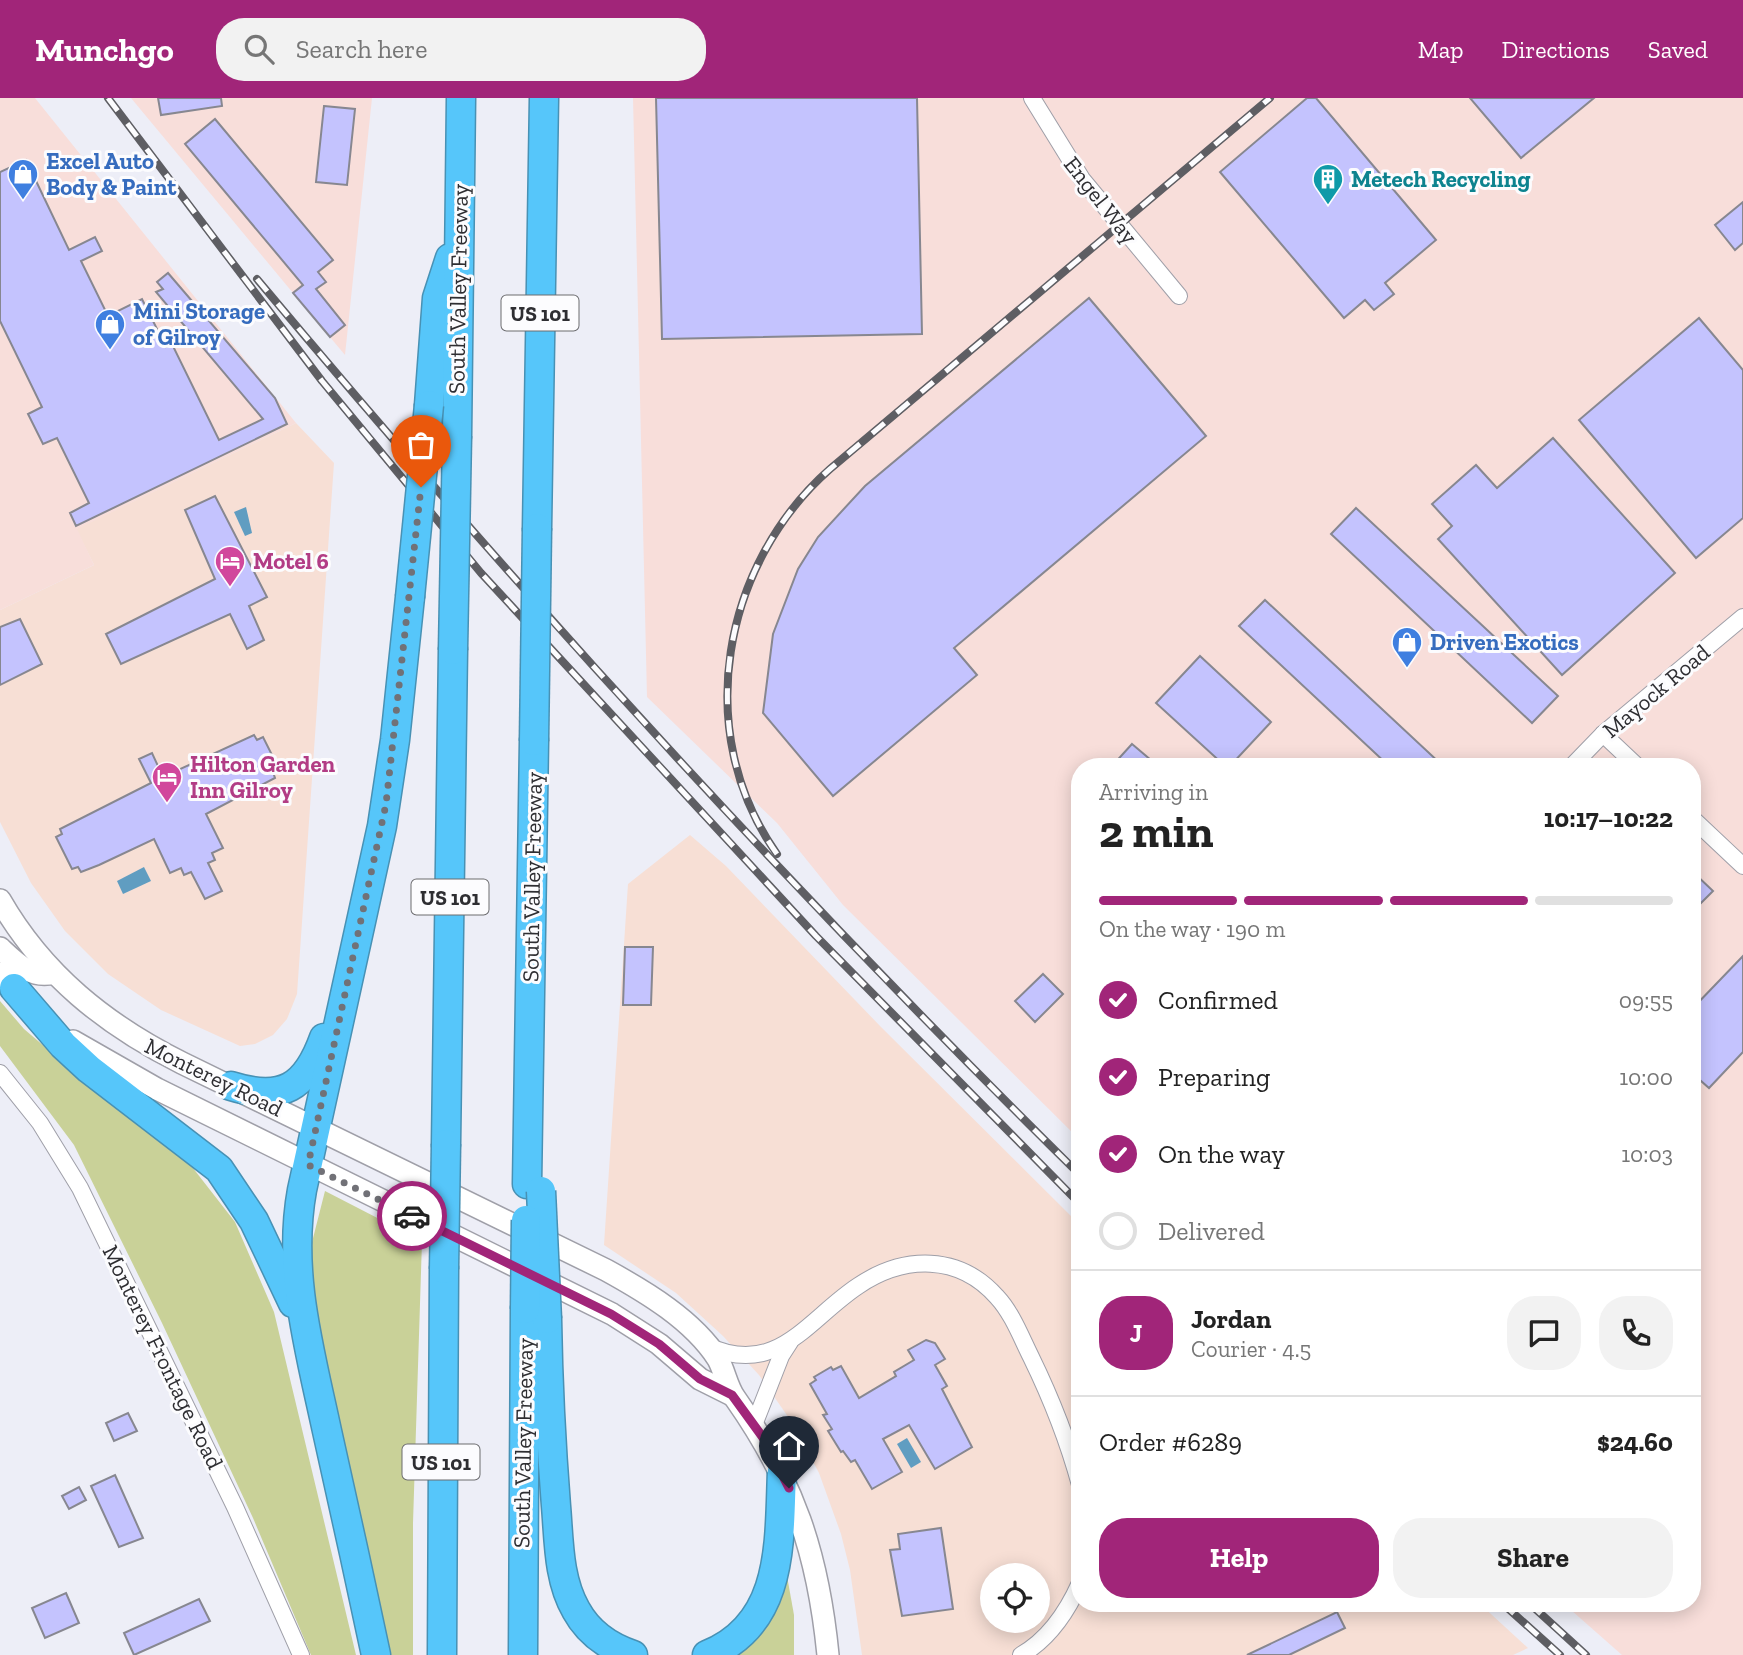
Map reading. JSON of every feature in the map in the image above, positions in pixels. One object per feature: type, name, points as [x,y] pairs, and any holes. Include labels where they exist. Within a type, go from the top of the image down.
[{"type":"highway","name":"South Valley Freeway","points":[[442,1655],[444,1269],[461,98]]},
{"type":"highway","name":"South Valley Freeway","points":[[523,1655],[536,1314],[529,1051],[544,98]]},
{"type":"highway","points":[[376,1655],[306,1331],[297,1272],[295,1235],[382,826],[395,740],[410,597],[437,298],[459,229]]},
{"type":"highway","points":[[231,1086],[259,1093],[284,1091],[295,1085],[313,1063],[328,1025],[382,826]]},
{"type":"highway","points":[[7,981],[49,1031],[89,1069],[219,1169],[254,1221],[306,1331]]},
{"type":"highway","points":[[536,1314],[551,1429],[564,1577],[576,1610],[611,1647],[633,1655]]},
{"type":"highway","points":[[707,1655],[741,1634],[760,1611],[770,1592],[778,1557],[782,1471]]},
{"type":"main road","name":"Monterey Road","points":[[0,900],[54,973],[88,1006],[117,1027],[231,1086],[606,1270],[653,1298],[707,1345],[727,1378],[732,1395],[782,1471],[800,1514],[814,1560],[828,1655]]},
{"type":"main road","points":[[0,948],[30,972],[37,975],[54,973]]},
{"type":"main road","name":"Monterey Road","points":[[7,981],[53,1026],[100,1058],[308,1165],[611,1314],[659,1344],[700,1379],[732,1395]]},
{"type":"street","name":"Engel Way","points":[[1032,98],[1082,179],[1179,296]]},
{"type":"street","name":"Mayock Road","points":[[1580,758],[1603,734],[1743,617]]},
{"type":"street","points":[[1603,734],[1628,758]]},
{"type":"street","points":[[1701,826],[1743,866]]},
{"type":"street","name":"Monterey Frontage Road","points":[[0,1073],[40,1123],[80,1188],[177,1385],[301,1655]]},
{"type":"street","points":[[707,1345],[727,1354],[745,1356],[770,1351],[790,1342],[857,1286],[892,1269],[914,1263],[938,1262],[959,1268],[982,1281],[999,1298],[1013,1321],[1055,1412],[1071,1459]]},
{"type":"street","points":[[754,1425],[781,1356],[790,1342]]},
{"type":"street","points":[[1021,1655],[1042,1640],[1059,1620],[1071,1599]]},
{"type":"shaded area","points":[[0,98],[35,98],[296,423],[77,529],[94,565],[0,610]]},
{"type":"shaded area","points":[[131,98],[372,98],[345,355],[288,287]]},
{"type":"shaded area","points":[[633,98],[1743,98],[1743,1655],[1622,1655],[1573,1612],[1701,1612],[1701,758],[1071,758],[1071,1131],[843,905],[777,823],[647,697]]},
{"type":"shaded area","points":[[296,423],[334,463],[297,994],[287,1019],[273,1035],[255,1044],[240,1046],[161,1010],[108,974],[65,931],[31,883],[0,822],[0,610],[94,565],[76,529]]},
{"type":"shaded area","points":[[690,835],[726,866],[881,1027],[1071,1216],[1071,1612],[1489,1612],[1528,1648],[1513,1655],[862,1655],[850,1570],[841,1534],[819,1473],[793,1424],[759,1375],[723,1336],[676,1293],[604,1245],[628,884]]},
{"type":"green space","points":[[0,1001],[24,1029],[92,1087],[182,1154],[235,1222],[274,1312],[356,1655],[311,1655],[253,1518],[162,1323],[74,1145],[0,1046]]},
{"type":"green space","points":[[325,1191],[422,1241],[413,1523],[413,1655],[384,1655],[317,1345],[309,1254]]},
{"type":"green space","points":[[787,1576],[794,1615],[794,1655],[727,1655]]},
{"type":"water","points":[[246,507],[252,533],[245,536],[234,512]]},
{"type":"water","points":[[144,867],[151,881],[123,894],[117,881]]},
{"type":"water","points":[[907,1438],[921,1462],[911,1468],[897,1444]]},
{"type":"building","points":[[158,98],[221,98],[222,106],[161,115]]},
{"type":"building","points":[[656,98],[917,98],[922,334],[662,339]]},
{"type":"building","name":"Metech Recycling","points":[[1307,98],[1316,98],[1436,240],[1385,283],[1394,294],[1374,310],[1365,300],[1344,318],[1220,172]]},
{"type":"building","points":[[1470,98],[1594,98],[1521,158]]},
{"type":"building","points":[[324,106],[355,109],[347,185],[316,182]]},
{"type":"building","points":[[215,119],[333,260],[318,272],[326,282],[316,289],[345,325],[330,337],[293,293],[303,285],[185,144]]},
{"type":"building","points":[[26,160],[69,250],[95,237],[102,251],[81,261],[108,316],[142,299],[166,347],[172,344],[219,440],[263,419],[156,292],[163,289],[157,282],[168,273],[275,398],[287,424],[76,526],[70,513],[89,503],[57,438],[43,444],[28,414],[42,407],[0,321],[0,172]]},
{"type":"building","points":[[1743,202],[1743,243],[1735,250],[1715,225]]},
{"type":"building","points":[[1089,298],[1206,436],[954,648],[977,675],[833,796],[763,713],[773,634],[798,569],[818,537],[865,486]]},
{"type":"building","points":[[1699,318],[1743,370],[1743,518],[1696,558],[1579,420]]},
{"type":"building","points":[[1553,438],[1675,573],[1562,675],[1438,539],[1452,526],[1432,504],[1476,465],[1497,488]]},
{"type":"building","name":"Motel 6","points":[[215,496],[267,597],[249,606],[264,640],[247,649],[230,614],[121,664],[106,634],[215,579],[185,510]]},
{"type":"building","points":[[1356,508],[1558,696],[1532,723],[1331,534]]},
{"type":"building","points":[[1265,600],[1434,758],[1380,758],[1239,626]]},
{"type":"building","points":[[20,619],[42,664],[0,685],[0,627]]},
{"type":"building","points":[[1200,656],[1271,722],[1237,758],[1216,758],[1156,703]]},
{"type":"building","name":"Hilton Garden Inn Gilroy","points":[[254,735],[257,740],[263,737],[279,769],[273,772],[275,778],[206,814],[223,848],[212,853],[215,860],[208,863],[222,891],[205,899],[191,872],[184,875],[181,868],[170,873],[154,839],[81,872],[78,867],[72,869],[56,837],[62,834],[60,829],[151,783],[139,759],[152,753],[163,777]]},
{"type":"building","points":[[1132,744],[1149,758],[1119,758]]},
{"type":"building","points":[[1701,880],[1713,891],[1701,903]]},
{"type":"building","points":[[625,947],[653,947],[651,1005],[623,1005]]},
{"type":"building","points":[[1743,956],[1743,1052],[1709,1088],[1701,1081],[1701,1000]]},
{"type":"building","points":[[1043,974],[1063,994],[1035,1022],[1015,1001]]},
{"type":"building","points":[[926,1340],[935,1343],[945,1359],[935,1365],[947,1386],[942,1389],[972,1447],[935,1469],[909,1425],[883,1439],[902,1472],[872,1489],[855,1460],[851,1462],[843,1451],[841,1452],[828,1431],[832,1429],[823,1415],[827,1414],[810,1384],[816,1380],[814,1377],[831,1367],[833,1370],[841,1366],[859,1398],[896,1376],[894,1372],[914,1360],[908,1350]]},
{"type":"building","points":[[128,1413],[137,1431],[114,1441],[106,1423]]},
{"type":"building","points":[[115,1475],[143,1538],[119,1547],[91,1486]]},
{"type":"building","points":[[79,1487],[86,1500],[69,1509],[62,1496]]},
{"type":"building","points":[[941,1528],[953,1609],[902,1616],[890,1550],[900,1549],[898,1534]]},
{"type":"building","points":[[66,1593],[79,1623],[45,1638],[32,1608]]},
{"type":"building","points":[[199,1599],[210,1621],[134,1655],[124,1633]]},
{"type":"building","points":[[1337,1612],[1345,1628],[1289,1655],[1247,1655]]},
{"type":"railway","points":[[108,98],[322,381],[481,573],[816,936],[1071,1195]]},
{"type":"railway","points":[[777,854],[750,807],[734,756],[728,704],[731,652],[743,601],[764,552],[793,508],[830,469],[1270,98]]},
{"type":"railway","points":[[257,279],[455,510],[658,737],[866,958],[1071,1166]]},
{"type":"railway","points":[[1512,1612],[1560,1655]]},
{"type":"railway","points":[[1539,1612],[1586,1655]]},
{"type":"way so far","points":[[412,1216],[308,1165],[386,804],[421,487]]},
{"type":"place","name":"Excel Auto Body & Paint","points":[[23,201]]},
{"type":"place","name":"Metech Recycling","points":[[1328,206]]},
{"type":"place","name":"Mini Storage of Gilroy","points":[[110,351]]},
{"type":"place","name":"Motel 6","points":[[230,588]]},
{"type":"place","name":"Driven Exotics","points":[[1407,669]]},
{"type":"place","name":"Hilton Garden Inn Gilroy","points":[[167,804]]},
{"type":"route","points":[[412,1216],[611,1314],[659,1344],[700,1379],[732,1395],[764,1439],[789,1488]]}]
